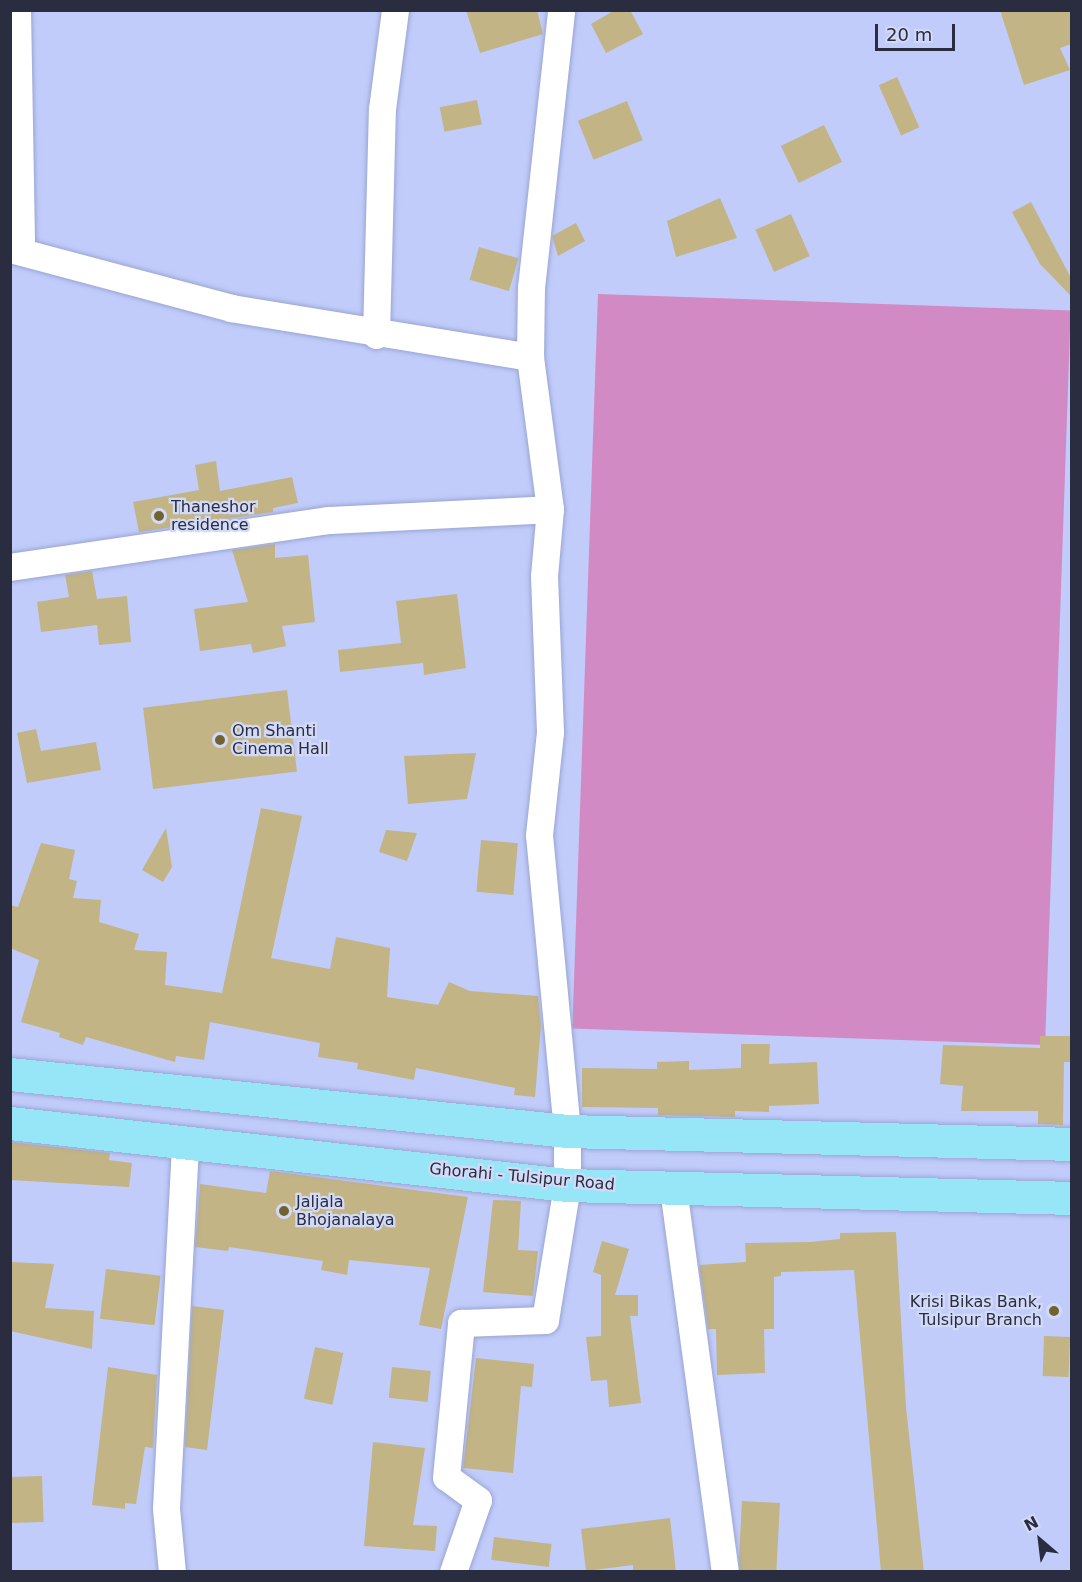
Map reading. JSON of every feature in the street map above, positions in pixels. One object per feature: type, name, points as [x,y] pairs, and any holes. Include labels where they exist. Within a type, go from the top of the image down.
[{"type":"main road","points":[[10,1074],[567,1131],[1071,1144]]},
{"type":"main road","name":"Ghorahi - Tulsipur Road","points":[[10,1123],[567,1185],[1071,1198]]},
{"type":"street","points":[[17,10],[16,250],[231,308],[376,335],[443,339],[530,357]]},
{"type":"street","points":[[376,335],[382,109],[395,10]]},
{"type":"street","points":[[453,1572],[478,1500],[446,1477],[461,1323],[545,1320],[567,1185],[567,1131],[538,835],[550,732],[544,576],[550,509],[530,357],[531,288],[561,10]]},
{"type":"street","points":[[10,567],[328,520],[550,509]]},
{"type":"street","points":[[172,1572],[166,1508],[185,1141]]},
{"type":"street","points":[[673,1188],[724,1572]]},
{"type":"shaded area","points":[[598,294],[1071,311],[1045,1045],[572,1029]]},
{"type":"building","points":[[466,10],[537,10],[543,34],[480,53]]},
{"type":"building","points":[[615,10],[630,10],[643,34],[606,53],[591,24]]},
{"type":"building","points":[[1000,10],[1071,10],[1071,44],[1060,48],[1070,70],[1024,85]]},
{"type":"building","points":[[897,77],[919,127],[901,135],[879,85]]},
{"type":"building","points":[[477,100],[482,125],[444,132],[440,107]]},
{"type":"building","points":[[627,101],[643,140],[594,160],[578,121]]},
{"type":"building","points":[[824,125],[842,162],[799,183],[781,146]]},
{"type":"building","points":[[720,198],[737,238],[676,257],[667,221]]},
{"type":"building","points":[[1031,202],[1071,278],[1071,296],[1040,264],[1012,212]]},
{"type":"building","points":[[791,214],[810,256],[774,272],[755,230]]},
{"type":"building","points":[[576,223],[585,241],[558,256],[552,236]]},
{"type":"building","points":[[479,247],[518,258],[509,291],[470,280]]},
{"type":"building","points":[[216,461],[220,491],[292,477],[298,503],[273,508],[273,512],[139,532],[133,502],[199,490],[195,465]]},
{"type":"building","points":[[275,544],[275,558],[308,555],[315,622],[282,626],[286,646],[253,653],[251,644],[200,651],[194,609],[248,602],[232,550]]},
{"type":"building","points":[[92,571],[97,599],[127,596],[131,642],[99,645],[97,625],[41,632],[37,602],[69,597],[65,575]]},
{"type":"building","points":[[457,594],[466,668],[424,675],[423,663],[340,672],[338,650],[401,643],[396,601]]},
{"type":"building","name":"Om Shanti Cinema Hall","points":[[287,690],[297,771],[153,789],[143,708]]},
{"type":"building","points":[[36,729],[41,751],[96,742],[101,770],[27,783],[17,733]]},
{"type":"building","points":[[476,753],[467,799],[408,804],[404,756]]},
{"type":"building","points":[[261,808],[302,816],[271,958],[330,969],[336,937],[390,948],[387,997],[438,1005],[449,982],[470,991],[538,996],[541,1025],[535,1097],[514,1095],[515,1088],[416,1068],[414,1080],[357,1069],[358,1063],[318,1057],[320,1043],[210,1022],[204,1060],[176,1056],[175,1062],[86,1037],[83,1045],[59,1037],[60,1033],[21,1022],[39,960],[10,948],[10,905],[18,907],[41,843],[75,850],[69,879],[77,881],[73,898],[101,900],[99,922],[139,934],[134,950],[167,952],[165,985],[222,993]]},
{"type":"building","points":[[166,828],[172,867],[163,882],[142,870]]},
{"type":"building","points":[[386,830],[417,833],[407,861],[379,852]]},
{"type":"building","points":[[481,840],[518,843],[513,895],[476,892]]},
{"type":"building","points":[[1040,1036],[1071,1036],[1071,1062],[1064,1062],[1063,1125],[1038,1124],[1038,1111],[961,1111],[963,1086],[940,1084],[943,1045],[1040,1048]]},
{"type":"building","points":[[741,1044],[770,1044],[769,1064],[817,1062],[819,1104],[769,1106],[769,1112],[735,1111],[735,1117],[658,1115],[658,1108],[582,1107],[582,1068],[657,1069],[657,1062],[689,1061],[689,1070],[741,1068]]},
{"type":"building","points":[[10,1142],[110,1153],[109,1160],[132,1163],[129,1187],[10,1180]]},
{"type":"building","points":[[270,1171],[468,1197],[441,1329],[419,1325],[430,1268],[349,1260],[347,1275],[321,1270],[323,1261],[229,1247],[228,1251],[195,1247],[200,1184],[266,1193]]},
{"type":"building","points":[[493,1200],[521,1201],[518,1250],[538,1251],[533,1296],[483,1292]]},
{"type":"building","points":[[896,1232],[906,1407],[924,1572],[881,1572],[854,1270],[781,1272],[781,1276],[774,1277],[774,1329],[764,1329],[765,1373],[717,1375],[716,1329],[708,1329],[699,1265],[746,1262],[745,1243],[810,1242],[840,1239],[840,1233]]},
{"type":"building","points":[[602,1241],[629,1249],[615,1295],[638,1295],[638,1316],[630,1316],[641,1403],[609,1407],[607,1380],[591,1381],[586,1337],[601,1336],[601,1275],[593,1272]]},
{"type":"building","points":[[10,1262],[54,1264],[45,1308],[94,1311],[92,1349],[10,1331]]},
{"type":"building","points":[[106,1269],[161,1276],[154,1325],[100,1319]]},
{"type":"building","points":[[192,1306],[224,1310],[207,1450],[185,1447]]},
{"type":"building","points":[[1044,1336],[1070,1337],[1069,1377],[1043,1376]]},
{"type":"building","points":[[315,1347],[343,1353],[332,1405],[304,1399]]},
{"type":"building","points":[[476,1358],[534,1364],[532,1387],[521,1386],[513,1473],[463,1468]]},
{"type":"building","points":[[108,1367],[157,1375],[153,1448],[145,1447],[136,1504],[125,1503],[125,1509],[92,1505]]},
{"type":"building","points":[[392,1367],[431,1371],[428,1402],[389,1398]]},
{"type":"building","points":[[373,1442],[425,1448],[413,1525],[437,1526],[435,1551],[364,1546]]},
{"type":"building","points":[[42,1476],[44,1522],[12,1523],[10,1477]]},
{"type":"building","points":[[742,1501],[780,1503],[776,1572],[738,1570]]},
{"type":"building","points":[[670,1518],[676,1572],[633,1572],[633,1565],[586,1571],[581,1529]]},
{"type":"building","points":[[494,1537],[552,1544],[549,1567],[491,1560]]},
{"type":"place","name":"Thaneshor residence","points":[[159,516]]},
{"type":"place","name":"Om Shanti Cinema Hall","points":[[220,740]]},
{"type":"place","name":"Jaljala Bhojanalaya","points":[[284,1211]]},
{"type":"place","name":"Krisi Bikas Bank, Tulsipur Branch","points":[[1054,1311]]}]
